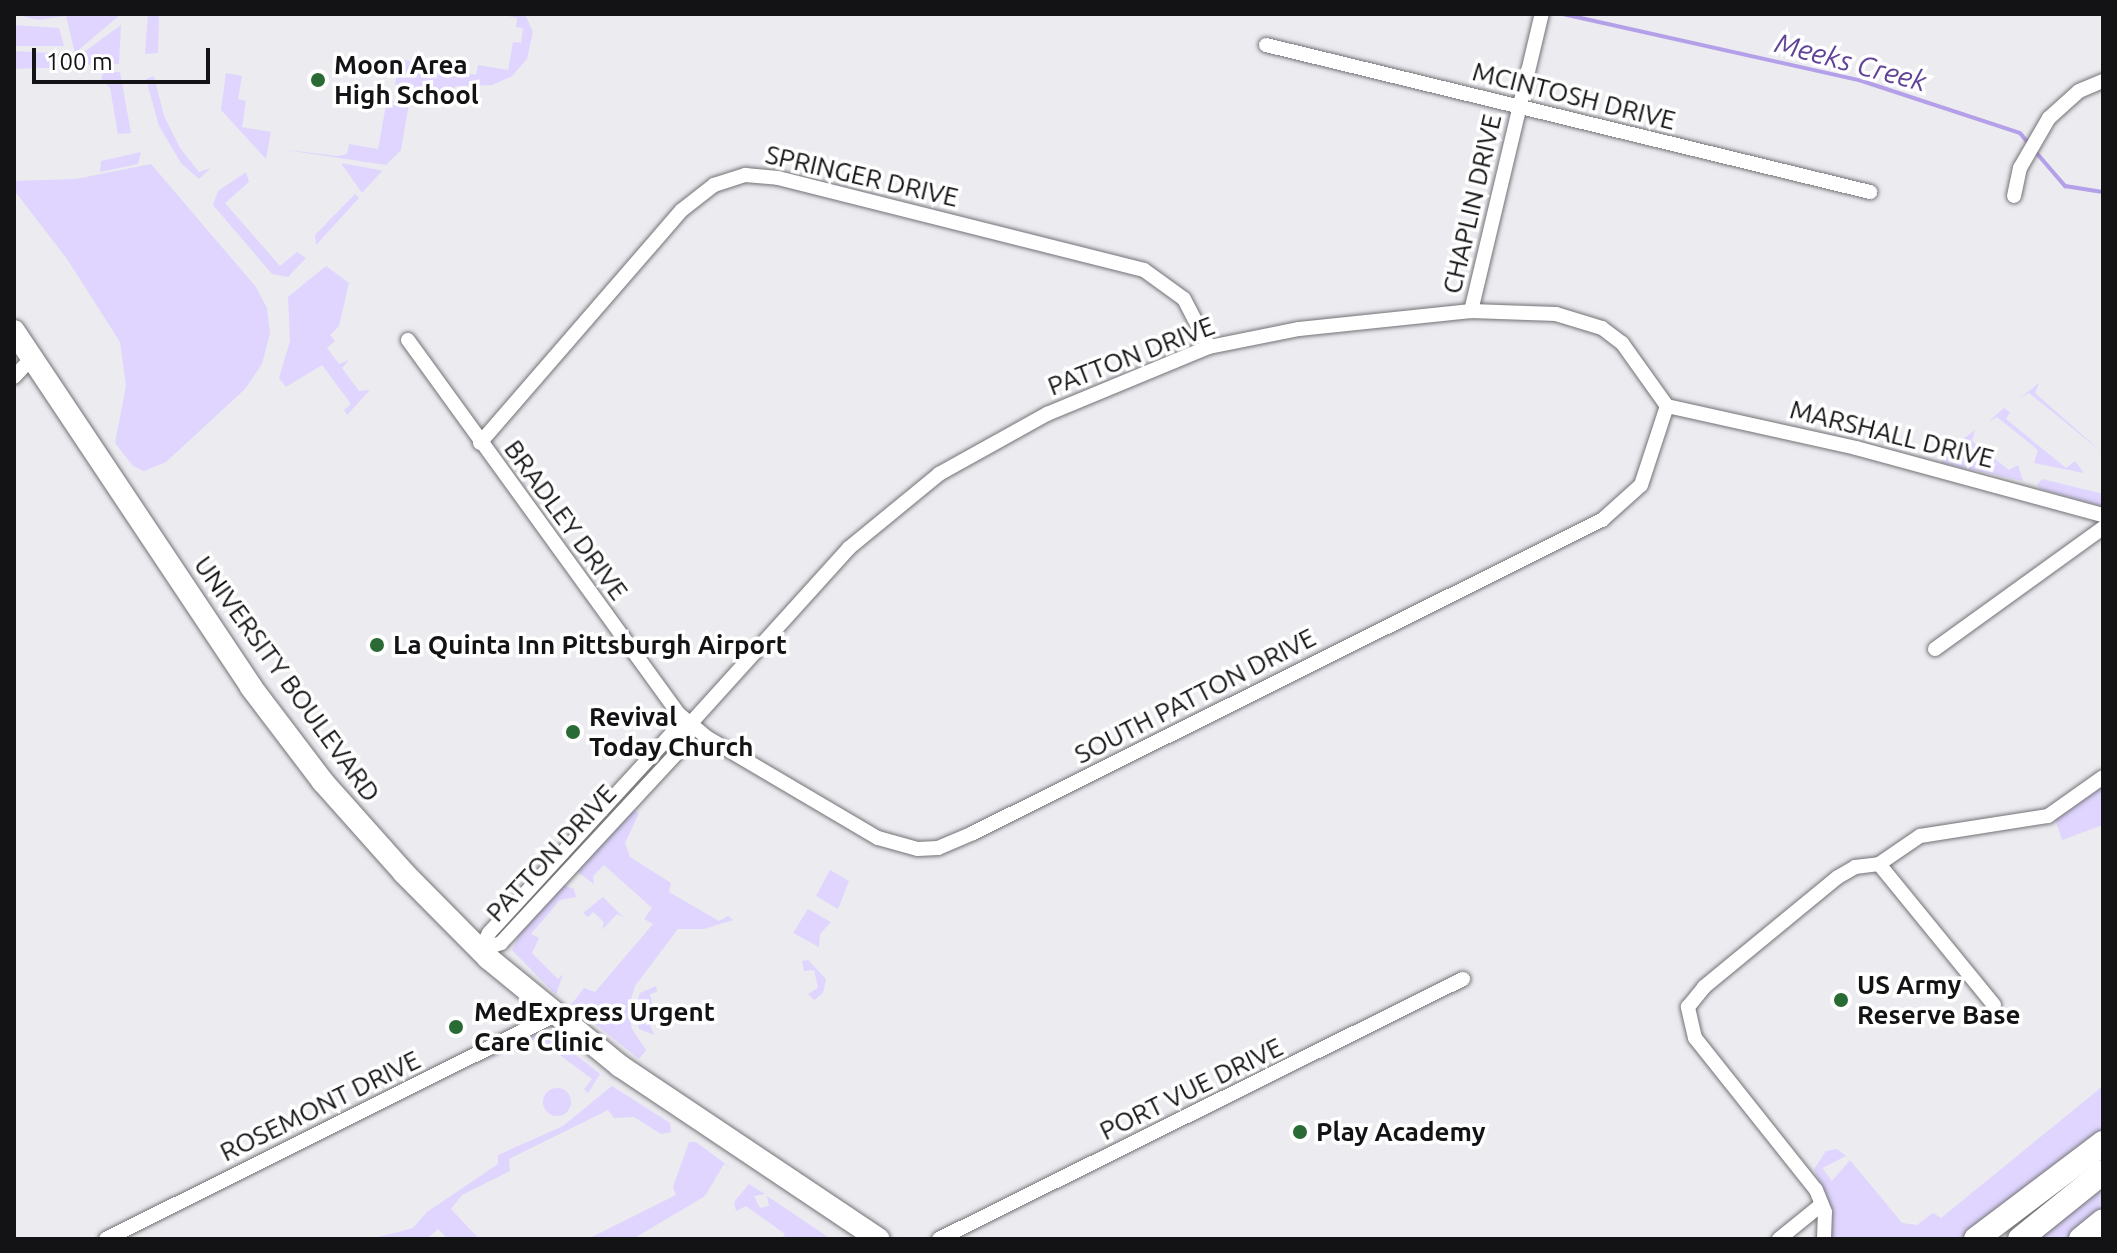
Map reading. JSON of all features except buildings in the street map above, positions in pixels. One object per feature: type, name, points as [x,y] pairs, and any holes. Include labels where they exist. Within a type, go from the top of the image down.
[{"type":"highway","points":[[1976,1239],[2103,1143]]},
{"type":"highway","points":[[2020,1239],[2103,1172]]},
{"type":"highway","points":[[2081,1239],[2103,1221]]},
{"type":"main road","name":"UNIVERSITY BOULEVARD","points":[[14,331],[210,628],[303,756],[390,858],[480,950],[555,1015],[693,1118],[878,1239]]},
{"type":"street","name":"CHAPLIN DRIVE","points":[[1471,311],[1542,14]]},
{"type":"street","name":"MCINTOSH DRIVE","points":[[1266,45],[1870,192]]},
{"type":"street","points":[[2014,196],[2020,168],[2049,118],[2079,91],[2103,81]]},
{"type":"street","name":"SPRINGER DRIVE","points":[[480,443],[682,210],[714,185],[745,175],[778,178],[1144,270],[1184,299],[1209,347]]},
{"type":"street","name":"PATTON DRIVE","points":[[480,950],[501,943],[687,742],[690,724],[831,566],[915,492],[1006,433],[1209,347],[1299,329],[1471,311],[1556,314],[1602,328],[1622,343],[1667,406]]},
{"type":"street","name":"BRADLEY DRIVE","points":[[408,340],[670,704],[690,724]]},
{"type":"street","points":[[14,377],[32,358]]},
{"type":"street","name":"MARSHALL DRIVE","points":[[1667,406],[1856,448],[2103,515]]},
{"type":"street","name":"SOUTH PATTON DRIVE","points":[[690,724],[878,838],[918,849],[948,845],[1602,520],[1641,485],[1667,406]]},
{"type":"street","points":[[1935,649],[2103,528]]},
{"type":"street","points":[[1824,1239],[1822,1204],[1810,1181],[1691,1032],[1688,1007],[1704,987],[1838,877],[1855,867],[1879,864],[1920,836],[2048,816],[2103,777]]},
{"type":"street","points":[[1879,864],[1994,1005]]},
{"type":"street","name":"PORT VUE DRIVE","points":[[939,1239],[1463,979]]},
{"type":"street","name":"ROSEMONT DRIVE","points":[[106,1239],[555,1015]]},
{"type":"street","points":[[1780,1239],[1822,1204]]},
{"type":"shaded area","points":[[14,14],[121,14],[75,53],[66,16],[38,20]]},
{"type":"shaded area","points":[[148,14],[159,14],[158,53],[145,54]]},
{"type":"shaded area","points":[[501,14],[525,14],[533,32],[527,59],[512,76],[492,85],[456,86],[449,94],[395,85],[399,59],[476,75],[478,65],[508,70],[513,42],[521,43],[523,28],[516,27],[517,18]]},
{"type":"shaded area","points":[[14,25],[59,28],[64,46],[14,46]]},
{"type":"shaded area","points":[[121,25],[119,64],[77,65],[77,57]]},
{"type":"shaded area","points":[[14,51],[66,54],[68,67],[14,69]]},
{"type":"shaded area","points":[[104,72],[120,72],[131,133],[118,134],[110,88],[101,78]]},
{"type":"shaded area","points":[[226,73],[242,76],[238,99],[246,101],[242,127],[271,132],[266,159],[221,110]]},
{"type":"shaded area","points":[[154,76],[164,116],[180,148],[199,172],[211,168],[199,179],[181,163],[159,126],[146,79]]},
{"type":"shaded area","points":[[387,100],[409,103],[401,150],[386,165],[279,149],[338,156],[347,154],[349,144],[378,149]]},
{"type":"shaded area","points":[[141,152],[138,164],[100,172],[101,161]]},
{"type":"shaded area","points":[[341,163],[379,170],[382,171],[362,193]]},
{"type":"shaded area","points":[[151,164],[256,287],[267,308],[270,333],[262,364],[245,389],[166,462],[144,471],[133,466],[115,443],[126,386],[120,342],[67,259],[14,190],[14,181],[76,179]]},
{"type":"shaded area","points":[[246,172],[249,182],[225,203],[280,266],[297,252],[306,258],[288,277],[272,274],[213,205],[218,191]]},
{"type":"shaded area","points":[[355,194],[359,198],[316,245],[315,235]]},
{"type":"shaded area","points":[[326,266],[349,283],[339,326],[330,335],[335,341],[327,348],[339,364],[349,360],[342,368],[359,391],[370,390],[347,415],[344,410],[351,404],[322,365],[286,387],[279,378],[290,341],[288,297]]},
{"type":"shaded area","points":[[2039,383],[2035,393],[2103,453],[2029,393],[2019,399]]},
{"type":"shaded area","points":[[2004,408],[2010,412],[2006,419],[2066,468],[2075,461],[2084,473],[2034,463],[2038,450],[1997,417],[1988,422]]},
{"type":"shaded area","points":[[1975,430],[1972,441],[2009,470],[2018,465],[2023,481],[1941,463],[1944,453]]},
{"type":"shaded area","points":[[2042,479],[2103,494],[2103,507],[2041,489],[2037,485]]},
{"type":"shaded area","points":[[2103,785],[2103,825],[2062,840],[2055,819]]},
{"type":"shaded area","points":[[631,809],[639,813],[625,843],[630,857],[671,883],[669,892],[719,921],[728,916],[733,920],[704,929],[678,929],[635,986],[628,1009],[632,1029],[646,1050],[639,1059],[571,1005],[584,988],[595,992],[653,924],[644,919],[652,908],[604,865],[593,876],[594,884],[576,871]]},
{"type":"shaded area","points":[[830,870],[849,881],[838,909],[816,896]]},
{"type":"shaded area","points":[[564,885],[574,889],[576,897],[560,900],[531,934],[539,938],[532,953],[558,979],[563,974],[556,995],[512,950],[521,931]]},
{"type":"shaded area","points":[[603,897],[624,918],[617,914],[602,930],[604,922],[593,912],[588,917],[583,913]]},
{"type":"shaded area","points":[[808,909],[831,922],[820,934],[819,947],[793,933]]},
{"type":"shaded area","points":[[808,960],[826,979],[823,993],[814,1000],[808,994],[818,988],[814,970],[804,971],[802,961]]},
{"type":"shaded area","points":[[656,986],[657,992],[650,994],[655,1015],[649,1022],[654,1035],[639,1029],[634,1009],[640,993]]},
{"type":"shaded area","points":[[544,1030],[600,1074],[588,1093],[584,1089],[592,1079],[537,1038],[484,1062]]},
{"type":"shaded area","points":[[612,1086],[670,1123],[671,1132],[661,1134],[634,1117],[614,1118],[608,1110],[509,1159],[510,1171],[462,1195],[451,1209],[479,1239],[448,1239],[438,1229],[427,1239],[371,1239],[413,1228],[427,1212],[498,1164],[498,1155],[563,1126]]},
{"type":"shaded area","points":[[2103,1086],[2103,1131],[1959,1239],[1831,1239],[1831,1208],[1814,1169],[1826,1151],[1837,1149],[1846,1156],[1822,1168],[1832,1181],[1850,1160],[1902,1223],[1917,1225],[1933,1213],[1941,1218]]},
{"type":"shaded area","points":[[557,1088],[567,1092],[571,1102],[567,1112],[557,1116],[547,1112],[543,1102],[547,1092]]},
{"type":"shaded area","points":[[689,1142],[696,1142],[731,1168],[724,1164],[705,1196],[633,1239],[588,1239],[676,1195],[673,1187]]},
{"type":"shaded area","points":[[2103,1181],[2103,1212],[2069,1239],[2032,1239]]},
{"type":"shaded area","points":[[749,1184],[765,1194],[754,1196],[760,1208],[769,1206],[767,1196],[831,1239],[782,1239],[785,1234],[746,1206],[736,1211],[734,1202]]},
{"type":"waterway","name":"Meeks Creek","points":[[1563,14],[1859,80],[2020,133],[2028,143]]},
{"type":"waterway","name":"Meeks Creek","points":[[2034,150],[2065,186],[2103,192]]},
{"type":"place","name":"Moon Area High School","points":[[318,80]]},
{"type":"place","name":"La Quinta Inn Pittsburgh Airport","points":[[377,645]]},
{"type":"place","name":"Revival Today Church","points":[[573,732]]},
{"type":"place","name":"US Army Reserve Base","points":[[1841,1000]]},
{"type":"place","name":"MedExpress Urgent Care Clinic","points":[[456,1027]]},
{"type":"place","name":"Play Academy","points":[[1300,1132]]}]
